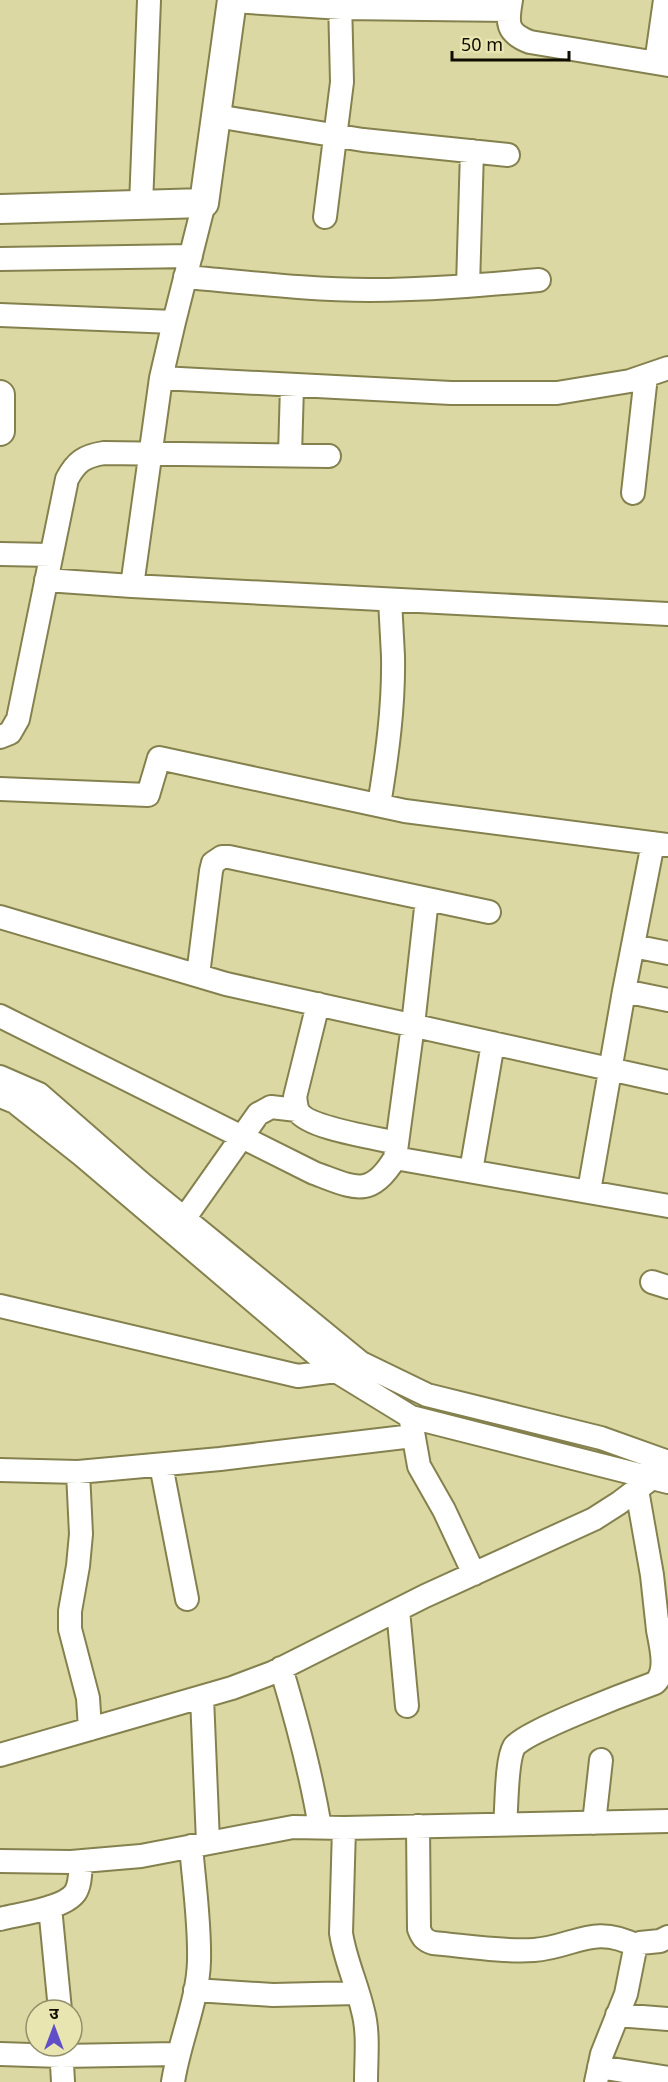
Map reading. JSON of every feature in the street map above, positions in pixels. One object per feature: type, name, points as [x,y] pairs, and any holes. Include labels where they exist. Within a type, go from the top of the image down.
[{"type":"main road","points":[[0,209],[204,203],[232,1]]},
{"type":"main road","points":[[0,395],[0,431]]},
{"type":"street","points":[[141,205],[149,0]]},
{"type":"street","points":[[232,1],[510,5],[509,23],[512,32],[524,39],[662,64],[665,0]]},
{"type":"street","points":[[325,217],[342,82],[341,4]]},
{"type":"street","points":[[216,116],[336,136],[508,155]]},
{"type":"street","points":[[468,286],[472,151]]},
{"type":"street","points":[[132,586],[161,378],[204,203]]},
{"type":"street","points":[[0,259],[188,267],[319,289],[433,289],[540,280]]},
{"type":"street","points":[[0,315],[174,322]]},
{"type":"street","points":[[161,378],[451,393],[557,393],[630,381],[668,368]]},
{"type":"street","points":[[633,494],[646,376]]},
{"type":"street","points":[[291,455],[292,386]]},
{"type":"street","points":[[0,737],[10,733],[18,718],[67,479],[72,468],[80,459],[104,453],[329,456]]},
{"type":"street","points":[[0,554],[51,555]]},
{"type":"street","points":[[46,580],[668,614]]},
{"type":"street","points":[[379,805],[391,705],[393,657],[390,600]]},
{"type":"street","points":[[0,789],[148,795],[159,758],[405,811],[661,844],[633,946],[589,1191]]},
{"type":"street","points":[[198,975],[211,871],[213,863],[222,857],[489,912]]},
{"type":"street","points":[[0,1016],[314,1173],[347,1185],[360,1187],[373,1185],[386,1173],[396,1150],[427,899]]},
{"type":"street","points":[[0,917],[226,984],[668,1082]]},
{"type":"street","points":[[633,946],[668,953]]},
{"type":"street","points":[[624,991],[668,1000]]},
{"type":"street","points":[[318,1004],[295,1097],[297,1110],[303,1118],[317,1125],[396,1150],[471,1171],[668,1206]]},
{"type":"street","points":[[471,1171],[493,1043]]},
{"type":"street","points":[[0,1077],[39,1094],[184,1219],[361,1363],[427,1395],[601,1438],[668,1462]]},
{"type":"street","points":[[0,1096],[15,1102],[82,1155],[336,1371],[412,1427],[419,1466],[444,1510],[474,1574]]},
{"type":"street","points":[[184,1219],[258,1114],[271,1107],[297,1110]]},
{"type":"street","points":[[0,1306],[297,1376],[336,1371]]},
{"type":"street","points":[[0,1470],[78,1472],[161,1465],[412,1427],[652,1484]]},
{"type":"street","points":[[161,1465],[187,1599]]},
{"type":"street","points":[[78,1472],[81,1534],[70,1611],[70,1629],[88,1698],[90,1729]]},
{"type":"street","points":[[0,1755],[232,1688],[281,1668],[398,1610],[594,1519],[652,1484]]},
{"type":"street","points":[[505,1824],[510,1755],[516,1743],[590,1709],[655,1683],[660,1678],[664,1666],[663,1629],[652,1575],[652,1484]]},
{"type":"street","points":[[398,1610],[407,1706]]},
{"type":"street","points":[[281,1668],[301,1732],[320,1827]]},
{"type":"street","points":[[173,2082],[177,2054],[195,1990],[199,1961],[202,1697]]},
{"type":"street","points":[[594,1822],[601,1760]]},
{"type":"street","points":[[0,1861],[81,1861],[141,1856],[293,1827],[344,1828],[668,1821]]},
{"type":"street","points":[[418,1826],[419,1929],[421,1937],[425,1940],[433,1943],[535,1950],[590,1936],[602,1936],[615,1937],[637,1946]]},
{"type":"street","points":[[344,1828],[341,1933],[343,1950],[366,2025],[366,2082]]},
{"type":"street","points":[[0,1919],[50,1907],[66,1900],[79,1886],[81,1861]]},
{"type":"street","points":[[50,1907],[59,1998]]},
{"type":"street","points":[[668,1937],[637,1946],[633,1954],[626,1994],[598,2075],[668,2078]]},
{"type":"street","points":[[195,1990],[273,1995],[357,1993]]},
{"type":"street","points":[[617,2015],[668,2019]]},
{"type":"street","points":[[84,2052],[177,2054]]},
{"type":"street","points":[[0,2055],[24,2053]]},
{"type":"street","points":[[61,2058],[63,2082]]}]
